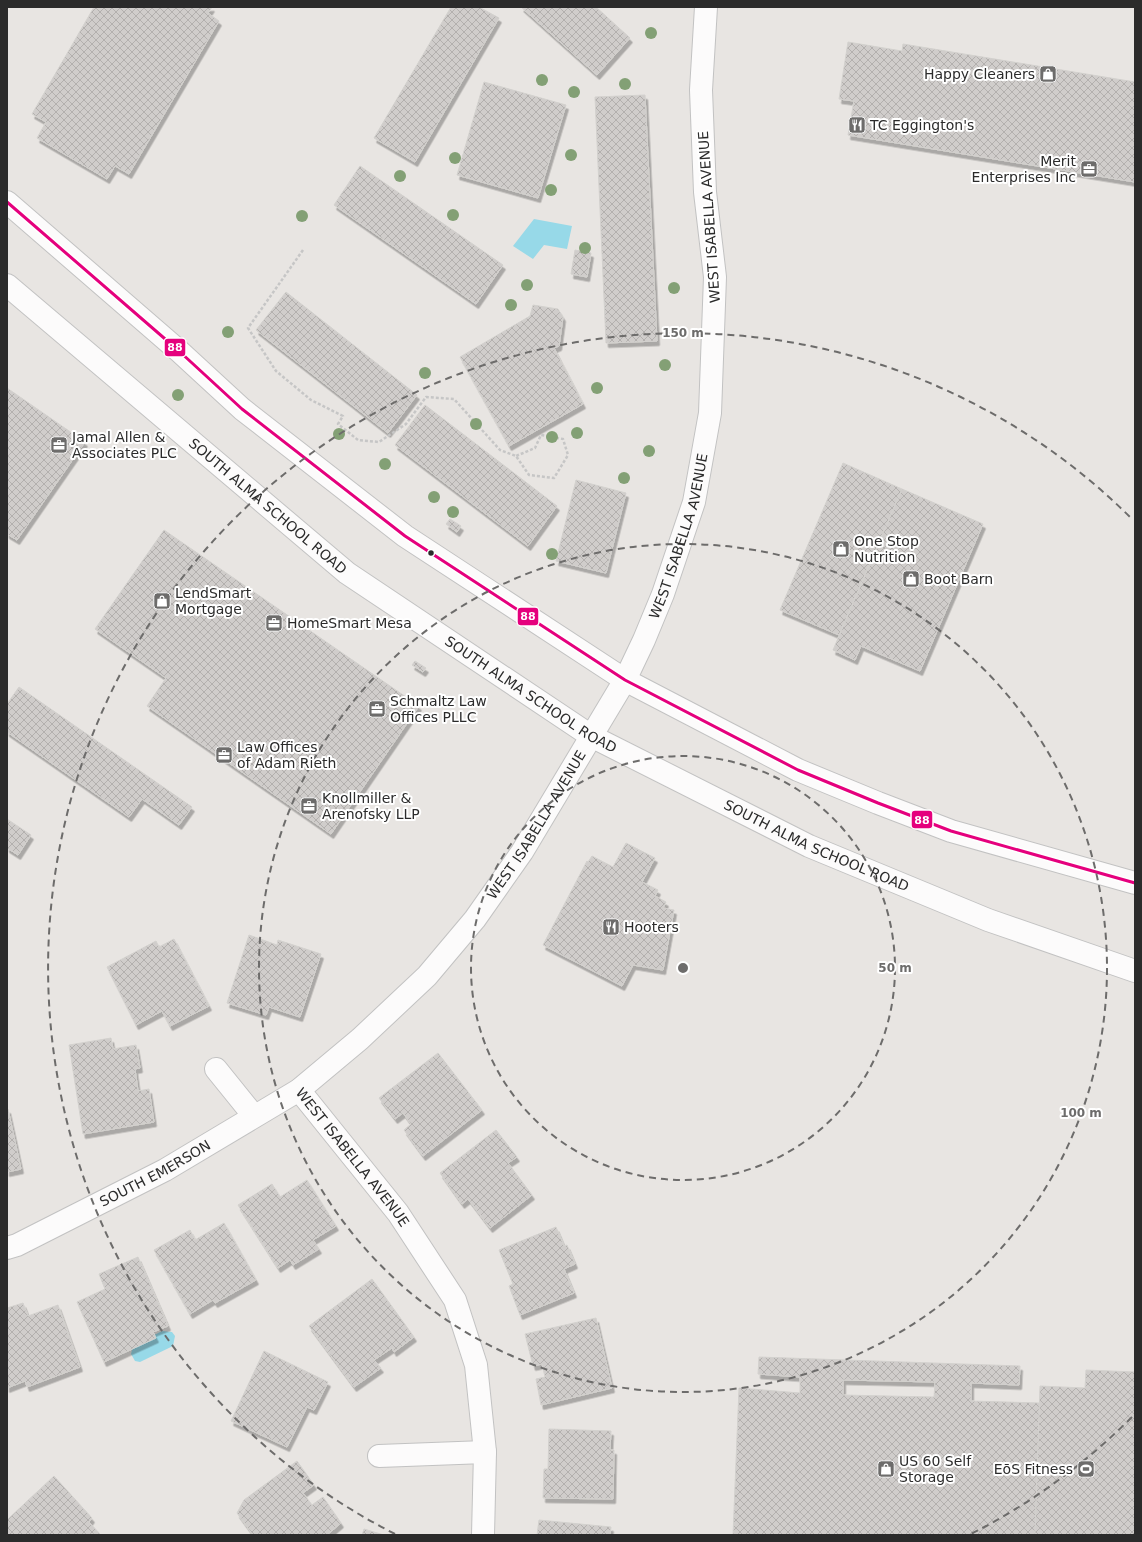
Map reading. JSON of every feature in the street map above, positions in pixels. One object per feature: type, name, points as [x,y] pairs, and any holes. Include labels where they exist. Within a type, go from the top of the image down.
[{"type":"main road","name":"WEST ISABELLA AVENUE","points":[[483,1535],[485,1452],[476,1365],[455,1300],[398,1213],[299,1090],[360,1040],[427,976],[475,919],[522,852],[625,680],[644,640],[663,594],[694,502],[710,413],[715,277],[705,192],[701,90],[706,7]]},
{"type":"main road","points":[[7,202],[179,351],[242,409],[405,536],[625,680],[798,770],[878,803],[951,831],[1135,882]]},
{"type":"main road","name":"SOUTH ALMA SCHOOL ROAD","points":[[7,285],[347,573],[591,736],[809,846],[988,920],[1135,971]]},
{"type":"main road","points":[[216,1069],[254,1116]]},
{"type":"main road","name":"SOUTH EMERSON","points":[[7,1248],[17,1245],[165,1170],[299,1090]]},
{"type":"main road","points":[[379,1456],[485,1452]]},
{"type":"path","points":[[303,250],[248,328],[276,371],[311,400],[343,416],[338,424],[358,440],[379,442],[406,424],[426,397],[454,398],[500,450],[516,456],[529,475],[554,478],[568,455],[563,439],[542,435],[534,448],[516,456]]},
{"type":"water","points":[[534,219],[572,226],[567,249],[544,245],[533,259],[513,246]]},
{"type":"water","points":[[162,1331],[172,1332],[175,1336],[173,1346],[140,1362],[135,1361],[131,1354],[133,1346]]},
{"type":"building","points":[[94,7],[212,7],[208,13],[219,21],[129,174],[115,166],[107,179],[37,138],[46,122],[32,114]]},
{"type":"building","points":[[451,7],[479,7],[499,18],[415,162],[374,138]]},
{"type":"building","points":[[521,7],[596,7],[630,38],[597,75]]},
{"type":"building","points":[[848,42],[902,51],[903,44],[1135,82],[1135,182],[848,135],[854,101],[839,99]]},
{"type":"building","points":[[484,82],[566,105],[538,198],[457,175]]},
{"type":"building","points":[[645,95],[657,341],[606,343],[595,97]]},
{"type":"building","points":[[360,166],[503,265],[476,304],[334,205]]},
{"type":"building","points":[[575,250],[591,253],[587,277],[571,274]]},
{"type":"building","points":[[286,292],[417,395],[388,433],[256,330]]},
{"type":"building","points":[[533,305],[558,309],[563,317],[559,346],[554,348],[583,404],[509,446],[460,357],[530,316]]},
{"type":"building","points":[[7,388],[85,442],[17,540],[7,534]]},
{"type":"building","points":[[425,405],[557,506],[528,546],[395,445]]},
{"type":"building","name":"One Stop Nutrition","points":[[843,463],[902,489],[839,635],[780,610]]},
{"type":"building","points":[[576,480],[626,493],[606,573],[556,561]]},
{"type":"building","name":"Boot Barn","points":[[902,489],[983,524],[920,671],[861,646],[855,660],[833,650]]},
{"type":"building","points":[[450,519],[461,526],[457,532],[446,524]]},
{"type":"building","points":[[164,530],[419,706],[331,834],[147,706],[166,678],[95,629]]},
{"type":"building","points":[[415,661],[426,668],[423,672],[412,665]]},
{"type":"building","points":[[19,687],[192,807],[179,825],[142,799],[129,817],[7,732],[7,704]]},
{"type":"building","points":[[7,819],[31,835],[18,855],[7,848]]},
{"type":"building","name":"Hooters","points":[[626,843],[655,858],[642,882],[658,890],[655,896],[666,902],[663,908],[674,910],[663,970],[633,965],[622,986],[543,945],[587,861],[588,862],[592,856],[613,867]]},
{"type":"building","points":[[249,935],[277,945],[278,940],[321,954],[300,1017],[269,1007],[266,1015],[227,1003]]},
{"type":"building","points":[[174,939],[209,1006],[170,1026],[162,1011],[136,1025],[107,967],[156,941],[159,947]]},
{"type":"building","points":[[111,1038],[113,1049],[136,1045],[140,1068],[135,1069],[138,1091],[149,1089],[154,1122],[83,1134],[69,1045]]},
{"type":"building","points":[[438,1053],[482,1110],[423,1156],[404,1130],[411,1124],[403,1113],[395,1119],[379,1098]]},
{"type":"building","points":[[7,1109],[21,1169],[7,1172]]},
{"type":"building","points":[[496,1130],[517,1157],[508,1163],[532,1195],[490,1228],[468,1199],[462,1204],[440,1173]]},
{"type":"building","points":[[307,1180],[336,1226],[313,1240],[319,1249],[293,1265],[290,1260],[278,1268],[238,1205],[272,1184],[280,1197]]},
{"type":"building","points":[[224,1223],[256,1280],[215,1303],[213,1300],[190,1314],[154,1250],[190,1230],[195,1240]]},
{"type":"building","points":[[556,1227],[564,1246],[567,1245],[575,1264],[564,1269],[574,1293],[520,1315],[509,1286],[513,1284],[499,1250]]},
{"type":"building","points":[[138,1257],[168,1326],[153,1332],[156,1338],[104,1362],[77,1302],[105,1289],[99,1274]]},
{"type":"building","points":[[372,1279],[414,1337],[394,1352],[392,1348],[374,1360],[381,1368],[354,1387],[309,1326]]},
{"type":"building","points":[[23,1303],[28,1316],[58,1305],[80,1367],[27,1387],[25,1381],[7,1388],[7,1308]]},
{"type":"building","points":[[596,1318],[612,1388],[541,1405],[536,1379],[545,1377],[542,1364],[533,1366],[525,1334]]},
{"type":"building","points":[[264,1351],[328,1382],[314,1410],[307,1407],[287,1447],[231,1421]]},
{"type":"building","name":"US 60 Self Storage","points":[[759,1357],[1020,1366],[1019,1385],[971,1383],[971,1401],[1040,1403],[1035,1535],[733,1535],[739,1388],[800,1393],[800,1377],[758,1374]],"holes":[[[843,1380],[935,1382],[934,1397],[843,1395]]]},
{"type":"building","name":"EōS Fitness","points":[[1086,1370],[1135,1372],[1135,1535],[1035,1535],[1040,1386],[1085,1388]]},
{"type":"building","points":[[549,1429],[611,1431],[610,1450],[614,1450],[613,1499],[543,1498],[544,1469],[548,1469]]},
{"type":"building","points":[[297,1461],[314,1485],[303,1493],[312,1505],[323,1497],[341,1523],[327,1535],[253,1535],[237,1513],[244,1500]]},
{"type":"building","points":[[54,1476],[92,1518],[89,1522],[100,1534],[7,1535],[7,1520]]},
{"type":"building","points":[[539,1520],[611,1527],[610,1535],[537,1535]]},
{"type":"building","points":[[364,1529],[384,1535],[362,1535]]},
{"type":"transit line","name":"88","points":[[7,202],[179,351],[242,409],[405,536],[625,680],[798,770],[878,803],[951,831],[1135,883]]},
{"type":"place","name":"Happy Cleaners","points":[[1048,74]]},
{"type":"place","name":"TC Eggington's","points":[[857,125]]},
{"type":"place","name":"Merit Enterprises Inc","points":[[1089,169]]},
{"type":"place","name":"Jamal Allen & Associates PLC","points":[[59,445]]},
{"type":"place","name":"One Stop Nutrition","points":[[841,549]]},
{"type":"place","name":"Boot Barn","points":[[911,579]]},
{"type":"place","name":"LendSmart Mortgage","points":[[162,601]]},
{"type":"place","name":"HomeSmart Mesa","points":[[274,623]]},
{"type":"place","name":"Schmaltz Law Offices PLLC","points":[[377,709]]},
{"type":"place","name":"Law Offices of Adam Rieth","points":[[224,755]]},
{"type":"place","name":"Knollmiller & Arenofsky LLP","points":[[309,806]]},
{"type":"place","name":"Hooters","points":[[611,927]]},
{"type":"place","name":"US 60 Self Storage","points":[[886,1469]]},
{"type":"place","name":"EōS Fitness","points":[[1086,1469]]}]
